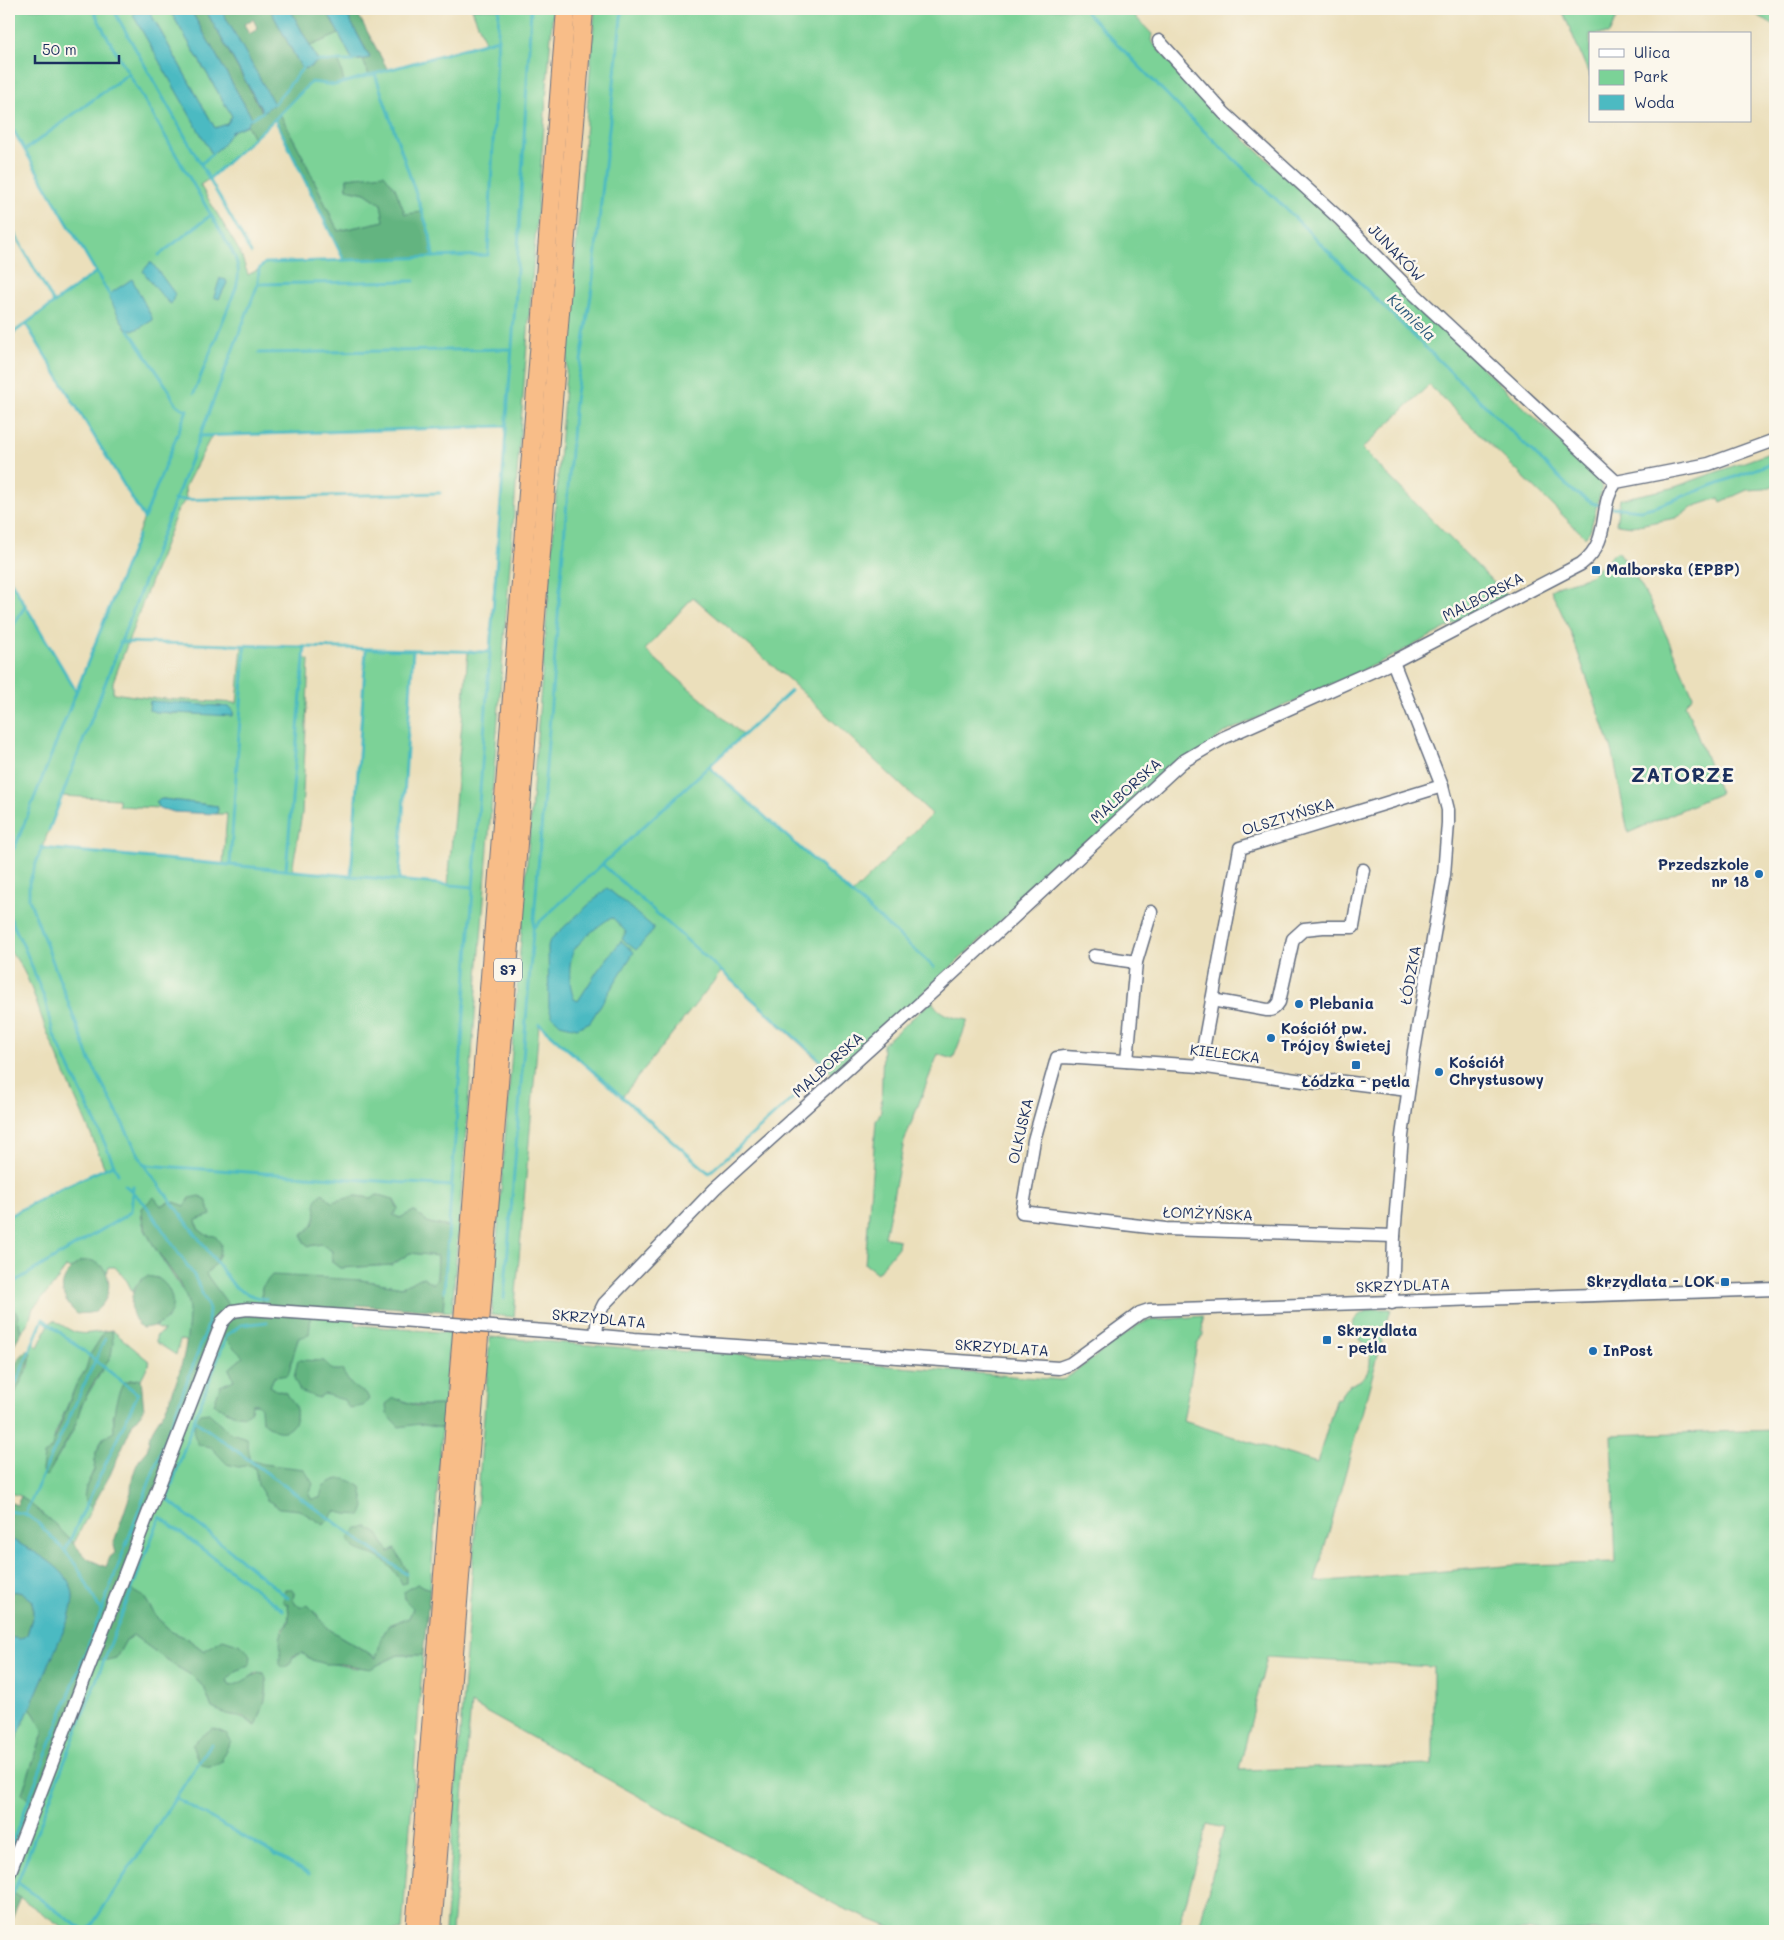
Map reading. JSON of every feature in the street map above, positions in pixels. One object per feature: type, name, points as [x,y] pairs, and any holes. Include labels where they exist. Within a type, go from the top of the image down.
[{"type":"highway","name":"S7","points":[[415,1931],[566,9]]},
{"type":"highway","name":"S7","points":[[432,1931],[584,9]]},
{"type":"street","name":"JUNAKÓW","points":[[1159,41],[1224,113],[1340,219],[1408,288],[1616,482]]},
{"type":"street","points":[[1616,482],[1709,464],[1775,440]]},
{"type":"street","name":"MALBORSKA","points":[[596,1335],[598,1316],[604,1304],[715,1188],[926,998],[1182,762],[1223,738],[1393,662],[1581,564],[1596,549],[1602,532],[1610,494],[1616,482]]},
{"type":"street","name":"ŁÓDZKA","points":[[1392,1303],[1394,1236],[1400,1154],[1408,1090],[1444,875],[1448,824],[1448,810],[1442,786],[1393,662]]},
{"type":"street","name":"OLSZTYŃSKA","points":[[1200,1066],[1240,848],[1442,786]]},
{"type":"street","points":[[1212,1000],[1267,1010],[1272,1010],[1276,1007],[1279,1002],[1293,939],[1304,929],[1353,927],[1362,870]]},
{"type":"street","points":[[1127,1061],[1136,962],[1151,912]]},
{"type":"street","points":[[1094,956],[1136,962]]},
{"type":"street","name":"KIELECKA","points":[[1057,1058],[1200,1066],[1317,1083],[1336,1081],[1408,1090]]},
{"type":"street","name":"OLKUSKA","points":[[1022,1212],[1034,1140],[1057,1058]]},
{"type":"street","name":"ŁOMŻYŃSKA","points":[[1022,1212],[1166,1229],[1394,1236]]},
{"type":"street","name":"SKRZYDLATA","points":[[9,1874],[222,1322],[233,1311],[247,1309],[634,1339],[1053,1368],[1064,1367],[1070,1364],[1140,1313],[1149,1310],[1775,1289]]},
{"type":"green space","points":[[9,9],[140,9],[212,154],[221,146],[232,131],[247,125],[254,138],[200,185],[240,252],[248,275],[265,263],[433,257],[405,214],[395,188],[358,177],[347,178],[347,189],[365,193],[381,204],[385,221],[338,231],[303,157],[280,114],[311,82],[335,85],[339,61],[318,61],[310,46],[339,34],[353,61],[363,60],[369,75],[485,42],[472,9],[553,9],[452,1312],[443,1311],[449,1227],[429,1223],[414,1211],[400,1218],[393,1215],[398,1208],[394,1200],[378,1195],[371,1198],[355,1196],[315,1219],[312,1227],[302,1235],[304,1242],[309,1246],[321,1244],[332,1251],[332,1262],[340,1268],[392,1265],[410,1253],[438,1256],[437,1279],[433,1284],[423,1277],[402,1287],[361,1280],[262,1287],[261,1310],[233,1311],[205,1274],[216,1262],[220,1254],[206,1235],[198,1229],[196,1220],[211,1215],[171,1201],[141,1216],[144,1228],[156,1250],[187,1297],[190,1312],[187,1341],[180,1340],[176,1355],[156,1342],[156,1336],[164,1331],[154,1327],[168,1318],[158,1278],[143,1279],[132,1291],[127,1281],[115,1267],[108,1267],[107,1273],[103,1268],[81,1261],[70,1269],[66,1267],[53,1286],[33,1308],[29,1321],[21,1333],[17,1313],[12,1308],[9,1308],[9,1216],[61,1188],[105,1169],[45,1028],[33,992],[17,959],[9,950],[9,578],[76,691],[144,518],[26,324],[96,272],[9,123]],"holes":[[[506,426],[489,652],[468,652],[448,885],[399,880],[413,650],[366,649],[351,876],[292,871],[302,814],[309,660],[304,658],[305,647],[242,646],[237,703],[148,698],[113,693],[113,682],[178,509],[186,500],[185,487],[212,435]],[[192,705],[220,706],[233,710],[233,715],[169,713],[150,710]],[[62,796],[119,799],[119,806],[159,808],[156,803],[158,800],[163,799],[217,806],[216,814],[227,814],[223,864],[42,848]]]},
{"type":"green space","points":[[148,9],[169,9],[232,116],[227,124],[215,128]]},
{"type":"green space","points":[[190,9],[205,9],[262,112],[273,104],[221,9],[270,9],[302,69],[310,67],[318,61],[339,61],[344,82],[335,85],[311,82],[280,114],[303,157],[338,231],[384,221],[381,204],[365,193],[347,189],[347,178],[384,174],[395,188],[405,214],[422,212],[430,235],[433,257],[344,260],[275,119],[254,138],[247,125],[252,118]],"holes":[[[253,19],[258,29],[249,34],[244,24]]]},
{"type":"green space","points":[[290,9],[326,9],[339,34],[310,46]]},
{"type":"green space","points":[[344,9],[355,9],[388,70],[369,75],[363,60],[370,57]]},
{"type":"green space","points":[[595,9],[1128,9],[1152,34],[1151,41],[1222,118],[1325,213],[1444,331],[1597,477],[1602,487],[1590,531],[1585,537],[1429,385],[1362,449],[1507,596],[1391,657],[1222,734],[1013,910],[834,1075],[721,972],[622,1097],[539,1025],[514,1317],[491,1315]],"holes":[[[693,597],[788,679],[932,814],[852,894],[709,767],[743,735],[645,650]]]},
{"type":"green space","points":[[1556,9],[1621,9],[1610,32],[1589,32],[1589,75],[1563,12]]},
{"type":"green space","points":[[1746,9],[1775,9],[1775,25]]},
{"type":"green space","points":[[1775,451],[1775,485],[1765,489],[1747,490],[1721,502],[1719,498],[1695,506],[1676,518],[1633,526],[1616,524],[1620,499],[1672,488]]},
{"type":"green space","points":[[1616,552],[1619,552],[1630,568],[1651,603],[1693,696],[1685,704],[1720,793],[1628,833],[1613,753],[1571,633],[1551,590],[1560,585],[1590,576]]},
{"type":"green space","points":[[932,1001],[943,1013],[968,1020],[953,1059],[938,1054],[904,1142],[885,1237],[899,1240],[898,1247],[877,1273],[865,1264],[876,1121],[881,1111],[883,1044]]},
{"type":"green space","points":[[323,1193],[331,1202],[356,1196],[371,1198],[378,1195],[393,1199],[398,1209],[393,1215],[400,1218],[414,1211],[429,1223],[449,1227],[443,1311],[357,1305],[356,1316],[311,1314],[309,1335],[298,1338],[288,1375],[274,1377],[270,1386],[286,1393],[294,1404],[296,1411],[295,1421],[285,1431],[273,1429],[262,1421],[261,1408],[257,1404],[252,1404],[251,1411],[244,1416],[233,1414],[214,1404],[220,1386],[234,1380],[229,1369],[243,1357],[217,1331],[121,1583],[144,1597],[157,1618],[172,1632],[188,1639],[204,1651],[223,1639],[241,1645],[251,1655],[250,1664],[236,1671],[227,1680],[230,1686],[256,1674],[264,1673],[267,1686],[266,1693],[256,1726],[243,1717],[226,1714],[212,1708],[204,1687],[191,1675],[172,1664],[133,1635],[126,1640],[116,1658],[103,1661],[92,1656],[35,1807],[22,1793],[44,1731],[30,1707],[69,1618],[73,1596],[31,1551],[9,1538],[9,1502],[17,1505],[21,1496],[57,1526],[88,1559],[106,1567],[110,1557],[115,1553],[113,1545],[131,1492],[135,1471],[148,1447],[150,1435],[172,1395],[187,1338],[189,1314],[182,1288],[149,1237],[144,1223],[142,1208],[154,1197],[161,1206],[171,1201],[185,1206],[190,1198],[199,1196],[206,1199],[211,1215],[196,1220],[198,1229],[206,1235],[215,1236],[221,1244],[220,1253],[206,1274],[233,1311],[261,1310],[262,1287],[272,1275],[361,1280],[402,1287],[423,1277],[433,1284],[437,1279],[438,1256],[410,1253],[392,1265],[340,1268],[332,1262],[332,1251],[321,1244],[309,1246],[304,1242],[302,1235],[313,1224],[316,1215],[316,1202]]},
{"type":"green space","points":[[81,1261],[92,1261],[100,1265],[108,1278],[109,1286],[104,1301],[99,1308],[91,1313],[77,1314],[66,1300],[62,1286],[68,1273]]},
{"type":"green space","points":[[147,1276],[158,1278],[167,1286],[171,1296],[172,1307],[168,1317],[163,1322],[142,1328],[133,1316],[131,1301],[136,1287]]},
{"type":"green space","points":[[9,1308],[12,1308],[17,1313],[21,1333],[9,1353]]},
{"type":"green space","points":[[1391,1309],[1315,1582],[1516,1565],[1616,1563],[1611,1435],[1775,1430],[1775,1931],[1198,1931],[1224,1828],[1207,1824],[1178,1931],[899,1931],[840,1907],[471,1704],[452,1931],[445,1931],[490,1337],[639,1349],[826,1359],[839,1362],[1061,1380],[1065,1379],[1138,1325],[1147,1321],[1202,1316],[1203,1335],[1197,1344],[1183,1421],[1317,1463],[1336,1399],[1340,1400],[1346,1388],[1362,1379],[1369,1368],[1370,1358],[1368,1349],[1354,1332],[1353,1327],[1356,1318],[1369,1310]],"holes":[[[1267,1657],[1433,1667],[1433,1765],[1239,1770]]]},
{"type":"green space","points":[[311,1313],[356,1316],[356,1325],[451,1333],[444,1405],[416,1404],[400,1399],[399,1426],[419,1424],[442,1428],[430,1589],[417,1584],[405,1600],[413,1608],[409,1618],[389,1625],[382,1637],[377,1658],[333,1632],[320,1621],[317,1614],[297,1605],[293,1601],[294,1593],[284,1594],[283,1602],[288,1605],[289,1615],[288,1622],[282,1630],[282,1655],[279,1664],[302,1653],[312,1660],[356,1668],[377,1665],[398,1655],[423,1655],[402,1931],[68,1931],[9,1890],[9,1756],[30,1707],[44,1731],[22,1793],[92,1656],[116,1658],[126,1640],[133,1635],[172,1664],[191,1675],[204,1687],[212,1708],[240,1717],[256,1726],[266,1693],[267,1686],[264,1673],[257,1672],[240,1685],[230,1686],[227,1679],[236,1671],[250,1664],[215,1644],[204,1651],[188,1639],[172,1632],[157,1618],[144,1597],[120,1583],[217,1331],[243,1357],[229,1369],[234,1380],[214,1404],[233,1414],[252,1404],[257,1404],[286,1430],[296,1417],[294,1408],[286,1393],[270,1386],[274,1377],[280,1375]]},
{"type":"green space","points":[[54,1320],[78,1333],[105,1331],[90,1355],[86,1369],[76,1385],[55,1435],[47,1476],[69,1438],[82,1406],[107,1360],[112,1340],[112,1330],[150,1362],[141,1379],[129,1380],[113,1416],[115,1432],[103,1438],[96,1452],[94,1470],[86,1487],[87,1503],[92,1507],[74,1543],[21,1496],[9,1493],[9,1408],[15,1391],[29,1367],[30,1351],[33,1344],[38,1347],[49,1324]]},
{"type":"green space","points":[[112,1330],[111,1356],[92,1385],[81,1406],[75,1426],[47,1476],[43,1475],[44,1455],[51,1449],[76,1385],[86,1369],[90,1355],[105,1331]]},
{"type":"green space","points":[[27,1350],[31,1355],[29,1362],[9,1408],[10,1376],[16,1363]]},
{"type":"green space","points":[[298,1360],[324,1361],[333,1370],[342,1370],[352,1385],[366,1393],[369,1399],[363,1406],[349,1408],[344,1400],[324,1394],[318,1398],[300,1391],[294,1378]]},
{"type":"green space","points":[[141,1379],[144,1410],[133,1423],[110,1475],[92,1507],[87,1504],[84,1497],[86,1487],[94,1470],[96,1453],[103,1438],[114,1432],[114,1412],[124,1382]]},
{"type":"green space","points":[[394,1398],[417,1406],[444,1405],[442,1428],[419,1424],[399,1427],[387,1414],[386,1404]]},
{"type":"green space","points":[[209,1413],[230,1433],[247,1438],[250,1460],[263,1464],[304,1469],[313,1484],[309,1494],[311,1499],[320,1498],[323,1486],[338,1479],[351,1481],[361,1487],[365,1507],[362,1515],[345,1514],[335,1511],[324,1525],[299,1510],[280,1508],[267,1500],[258,1485],[255,1468],[250,1465],[238,1467],[227,1464],[211,1447],[199,1445],[194,1433],[194,1426],[201,1414]]},
{"type":"green space","points":[[367,1527],[378,1534],[389,1552],[395,1549],[406,1569],[406,1583],[402,1584],[382,1559],[357,1549],[351,1544],[348,1539],[357,1528]]},
{"type":"green space","points":[[417,1584],[430,1589],[423,1655],[398,1655],[370,1669],[342,1664],[326,1664],[312,1660],[302,1653],[293,1656],[290,1665],[282,1668],[279,1664],[281,1635],[289,1618],[288,1605],[283,1602],[285,1589],[291,1589],[294,1593],[293,1601],[296,1604],[301,1606],[308,1605],[332,1631],[376,1658],[382,1637],[389,1625],[409,1618],[413,1608],[405,1600],[404,1592]]},
{"type":"green space","points":[[13,1591],[23,1593],[33,1601],[33,1615],[27,1635],[20,1639],[9,1637],[9,1597]]},
{"type":"green space","points":[[213,1728],[227,1734],[231,1741],[223,1755],[222,1762],[206,1766],[199,1761],[192,1745]]},
{"type":"green space","points":[[9,1890],[21,1898],[9,1926]]},
{"type":"water","points":[[139,9],[148,9],[215,128],[227,124],[232,116],[169,9],[190,9],[252,118],[247,125],[232,131],[221,147],[212,154],[133,15]]},
{"type":"water","points":[[205,9],[221,9],[274,104],[263,112]]},
{"type":"water","points":[[270,9],[290,9],[318,61],[310,67],[302,69]]},
{"type":"water","points":[[326,9],[344,9],[370,58],[353,61]]},
{"type":"water","points":[[152,263],[175,294],[171,304],[143,271]]},
{"type":"water","points":[[220,278],[226,280],[227,283],[219,299],[214,297]]},
{"type":"water","points":[[132,279],[153,320],[140,328],[129,330],[126,329],[109,298],[111,293]]},
{"type":"water","points":[[150,701],[230,707],[233,710],[233,716],[156,712],[149,710]]},
{"type":"water","points":[[163,799],[217,806],[218,810],[216,814],[174,812],[159,808],[156,803],[158,800]]},
{"type":"water","points":[[607,888],[653,927],[653,931],[636,950],[622,939],[626,932],[613,918],[600,925],[575,948],[570,963],[570,976],[574,999],[578,1001],[598,970],[621,941],[634,952],[590,1022],[577,1028],[560,1024],[552,1016],[549,1008],[548,946],[550,940]]},
{"type":"water","points":[[9,1538],[59,1569],[71,1588],[73,1598],[69,1618],[9,1756],[9,1675],[12,1661],[9,1637],[20,1639],[27,1635],[33,1615],[33,1601],[23,1593],[13,1591],[9,1597]]},
{"type":"waterway","points":[[93,9],[236,261],[238,273],[236,288],[194,393]]},
{"type":"waterway","points":[[113,9],[251,253]]},
{"type":"waterway","points":[[49,830],[258,284],[259,269],[265,263],[488,255],[499,9]]},
{"type":"waterway","points":[[444,1292],[515,305],[531,9]]},
{"type":"waterway","points":[[504,1299],[575,400],[591,295],[622,9]]},
{"type":"waterway","name":"Kumiela","points":[[1083,9],[1186,114],[1276,199],[1574,492],[1592,503],[1603,506]]},
{"type":"waterway","points":[[209,179],[275,119],[311,82],[335,85],[498,39]]},
{"type":"waterway","points":[[318,61],[353,61]]},
{"type":"waterway","points":[[274,104],[302,69]]},
{"type":"waterway","points":[[25,150],[128,74]]},
{"type":"waterway","points":[[375,74],[430,235],[433,257]]},
{"type":"waterway","points":[[252,118],[263,112]]},
{"type":"waterway","points":[[275,119],[344,260]]},
{"type":"waterway","points":[[9,123],[110,296]]},
{"type":"waterway","points":[[201,164],[212,154]]},
{"type":"waterway","points":[[159,255],[211,215]]},
{"type":"waterway","points":[[9,224],[54,303]]},
{"type":"waterway","points":[[9,336],[96,272]]},
{"type":"waterway","points":[[258,284],[414,281]]},
{"type":"waterway","points":[[26,324],[144,518]]},
{"type":"waterway","points":[[129,330],[169,390],[175,403],[187,410],[144,519]]},
{"type":"waterway","points":[[259,353],[511,349]]},
{"type":"waterway","points":[[199,436],[506,426]]},
{"type":"waterway","name":"Kumiela","points":[[1609,507],[1641,510],[1657,506],[1775,462]]},
{"type":"waterway","points":[[174,500],[440,493]]},
{"type":"waterway","points":[[9,854],[15,847],[138,535]]},
{"type":"waterway","points":[[9,578],[76,691]]},
{"type":"waterway","points":[[9,633],[25,606]]},
{"type":"waterway","points":[[120,642],[489,652]]},
{"type":"waterway","points":[[230,865],[245,646]]},
{"type":"waterway","points":[[286,870],[305,647]]},
{"type":"waterway","points":[[351,876],[366,649]]},
{"type":"waterway","points":[[399,880],[413,650]]},
{"type":"waterway","points":[[534,927],[791,691]]},
{"type":"waterway","points":[[709,767],[934,967]]},
{"type":"waterway","points":[[42,847],[29,883],[29,899],[90,1060],[144,1165],[234,1286],[249,1295],[266,1299]]},
{"type":"waterway","points":[[42,848],[473,887]]},
{"type":"waterway","points":[[539,1024],[709,1173],[828,1067],[602,864]]},
{"type":"waterway","points":[[9,916],[25,949],[45,1000],[53,1033],[118,1174]]},
{"type":"waterway","points":[[9,1216],[61,1188],[113,1165]]},
{"type":"waterway","points":[[144,1165],[452,1186]]},
{"type":"waterway","points":[[9,1851],[208,1325],[209,1309],[195,1277],[145,1204],[125,1185]]},
{"type":"waterway","points":[[9,1285],[125,1216],[131,1211],[133,1186]]},
{"type":"waterway","points":[[9,1399],[43,1319],[138,1394],[65,1551]]},
{"type":"waterway","points":[[267,1322],[241,1325],[227,1335],[194,1420],[167,1499],[288,1598]]},
{"type":"waterway","points":[[25,1514],[105,1339]]},
{"type":"waterway","points":[[194,1420],[406,1574]]},
{"type":"waterway","points":[[9,1511],[25,1514],[37,1522],[65,1551],[78,1568],[101,1611]]},
{"type":"waterway","points":[[9,1904],[160,1517],[283,1610]]},
{"type":"waterway","points":[[88,1931],[211,1744]]},
{"type":"waterway","points":[[176,1798],[309,1874]]},
{"type":"waterway","points":[[17,1882],[84,1931]]},
{"type":"place","name":"Malborska (EPBP)","points":[[1596,570]]},
{"type":"place","name":"Przedszkole nr 18","points":[[1759,874]]},
{"type":"place","name":"Plebania","points":[[1299,1004]]},
{"type":"place","name":"Kościół pw. Trójcy Świętej","points":[[1271,1038]]},
{"type":"place","name":"Łódzka - pętla","points":[[1356,1065]]},
{"type":"place","name":"Kościół Chrystusowy","points":[[1439,1072]]},
{"type":"place","name":"Skrzydlata - LOK","points":[[1725,1282]]},
{"type":"place","name":"Skrzydlata - pętla","points":[[1327,1340]]},
{"type":"place","name":"InPost","points":[[1593,1351]]},
{"type":"district","name":"ZATORZE","points":[[1683,775]]}]
